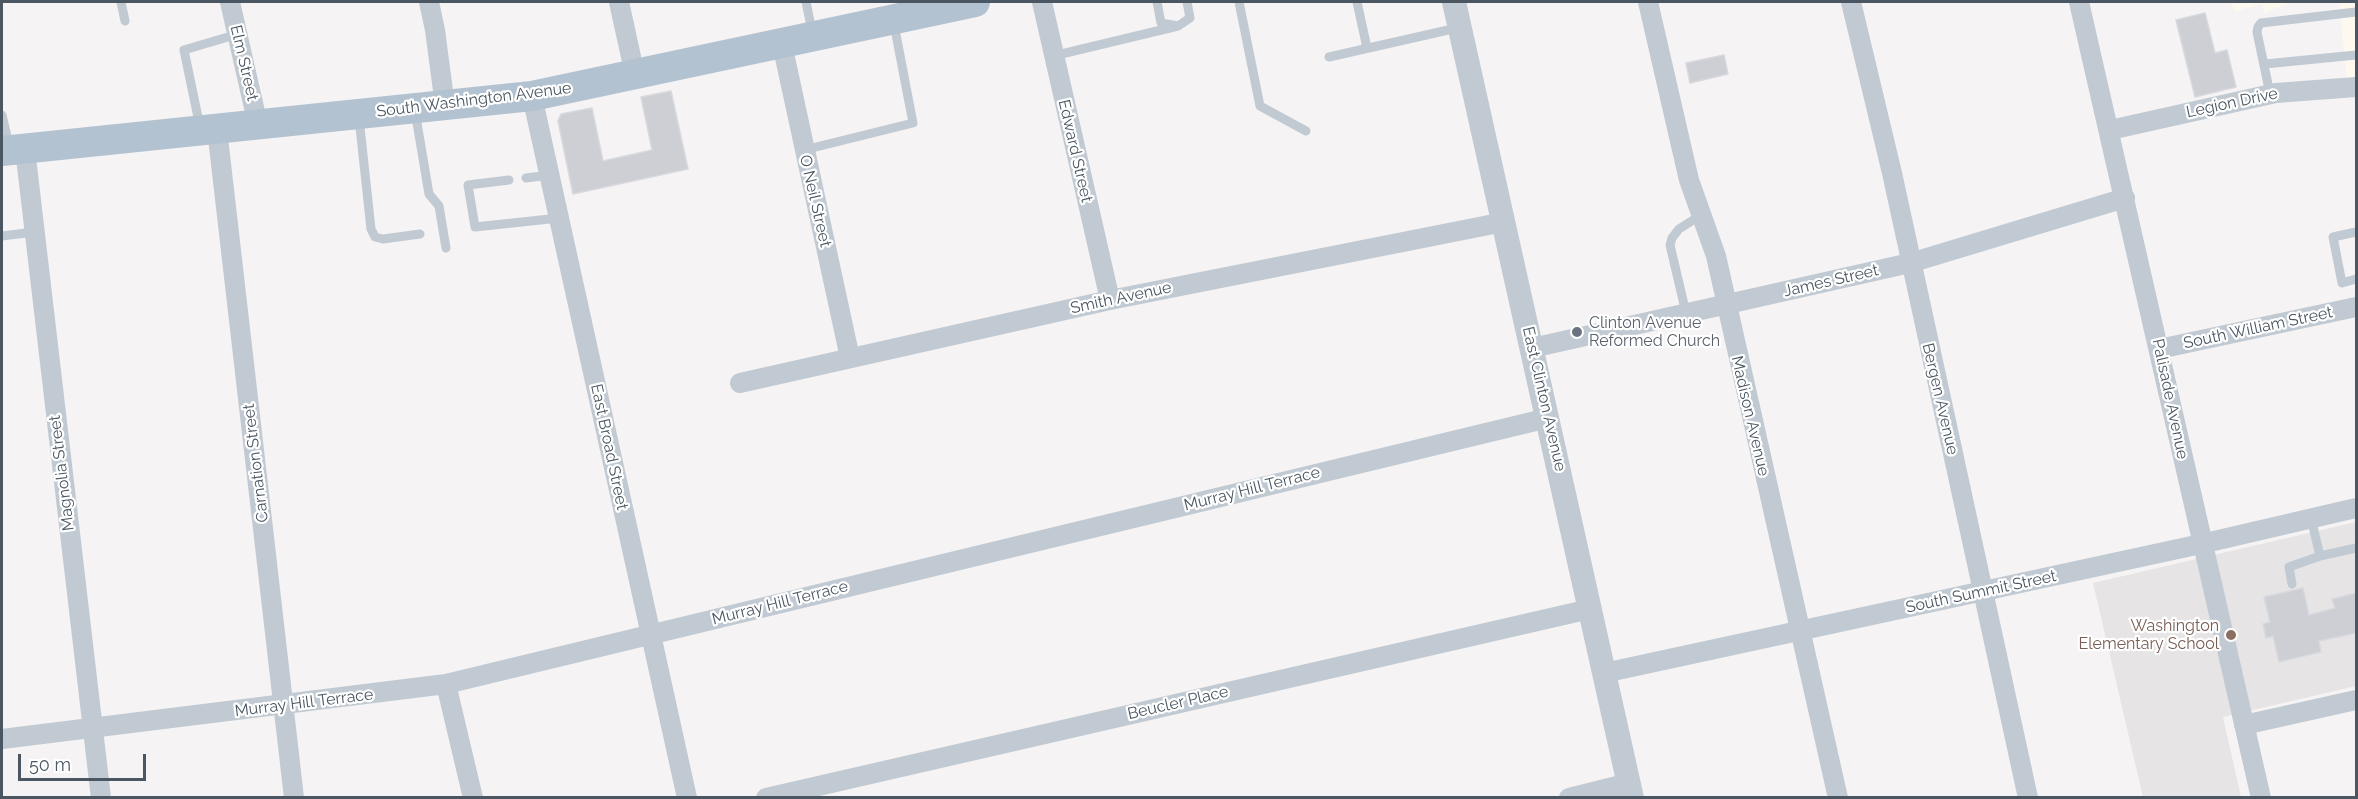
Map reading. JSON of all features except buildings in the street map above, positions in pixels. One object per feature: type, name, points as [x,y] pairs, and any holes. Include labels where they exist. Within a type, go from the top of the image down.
[{"type":"main road","name":"South Washington Avenue","points":[[12,150],[532,96],[893,19],[923,7],[975,2]]},
{"type":"street","name":"Elm Street","points":[[230,2],[258,126]]},
{"type":"street","points":[[429,2],[445,106]]},
{"type":"street","points":[[619,2],[635,75]]},
{"type":"street","name":"Edward Street","points":[[1042,2],[1110,300]]},
{"type":"street","name":"East Clinton Avenue","points":[[1454,2],[1630,790]]},
{"type":"street","name":"Madison Avenue","points":[[1648,2],[1689,180],[1716,256],[1838,798]]},
{"type":"street","name":"Bergen Avenue","points":[[1851,2],[1892,173],[2028,798]]},
{"type":"street","name":"Palisade Avenue","points":[[2079,2],[2261,798]]},
{"type":"street","name":"O Neil Street","points":[[782,44],[850,358]]},
{"type":"street","name":"Legion Drive","points":[[2110,130],[2270,94],[2356,87]]},
{"type":"street","name":"East Broad Street","points":[[532,96],[687,798]]},
{"type":"street","name":"Carnation Street","points":[[209,130],[294,798]]},
{"type":"street","name":"Magnolia Street","points":[[12,150],[34,232],[101,798]]},
{"type":"street","name":"James Street","points":[[1532,348],[1910,263],[2125,198]]},
{"type":"street","name":"Smith Avenue","points":[[740,383],[1110,300],[1504,222]]},
{"type":"street","name":"South William Street","points":[[2159,349],[2356,307]]},
{"type":"street","name":"Murray Hill Terrace","points":[[2,739],[284,706],[446,684],[1548,418]]},
{"type":"street","name":"South Summit Street","points":[[1604,673],[2202,544],[2356,508]]},
{"type":"street","name":"Beucler Place","points":[[766,798],[1590,609]]},
{"type":"street","points":[[446,684],[473,798]]},
{"type":"street","points":[[2244,725],[2356,700]]},
{"type":"street","points":[[1569,798],[1630,790]]},
{"type":"lane","points":[[121,2],[125,21]]},
{"type":"lane","points":[[806,2],[813,37]]},
{"type":"lane","points":[[1157,2],[1161,22],[1178,26]]},
{"type":"lane","points":[[1053,56],[1178,26],[1190,18],[1187,2]]},
{"type":"lane","points":[[1239,2],[1260,106],[1306,131]]},
{"type":"lane","points":[[1357,2],[1367,48]]},
{"type":"lane","points":[[2270,94],[2257,32],[2261,23],[2356,12]]},
{"type":"lane","points":[[804,150],[913,123],[893,19]]},
{"type":"lane","points":[[1329,57],[1460,27]]},
{"type":"lane","points":[[209,130],[184,50],[238,34]]},
{"type":"lane","points":[[2265,64],[2356,55]]},
{"type":"lane","points":[[414,109],[429,194],[439,206],[446,248]]},
{"type":"lane","points":[[2,115],[12,150]]},
{"type":"lane","points":[[358,115],[371,229],[375,237],[383,239],[420,234]]},
{"type":"lane","points":[[526,178],[550,175]]},
{"type":"lane","points":[[509,180],[468,185],[475,227],[559,218]]},
{"type":"lane","points":[[1686,313],[1670,245],[1678,229],[1701,215]]},
{"type":"lane","points":[[2,236],[34,232]]},
{"type":"lane","points":[[2356,232],[2333,237],[2342,283],[2356,279]]},
{"type":"lane","points":[[2312,518],[2320,556]]},
{"type":"lane","points":[[2292,584],[2289,567],[2320,556],[2356,548]]},
{"type":"shaded area","points":[[2230,2],[2290,3],[2264,13],[2262,4],[2236,11]]},
{"type":"shaded area","points":[[2339,2],[2356,2],[2356,80],[2347,80]]},
{"type":"shaded area","name":"Washington Elementary School","points":[[2356,522],[2356,686],[2223,717],[2241,797],[2143,797],[2093,583]]},
{"type":"place","name":"Clinton Avenue Reformed Church","points":[[1577,332]]},
{"type":"place","name":"Washington Elementary School","points":[[2231,635]]}]
